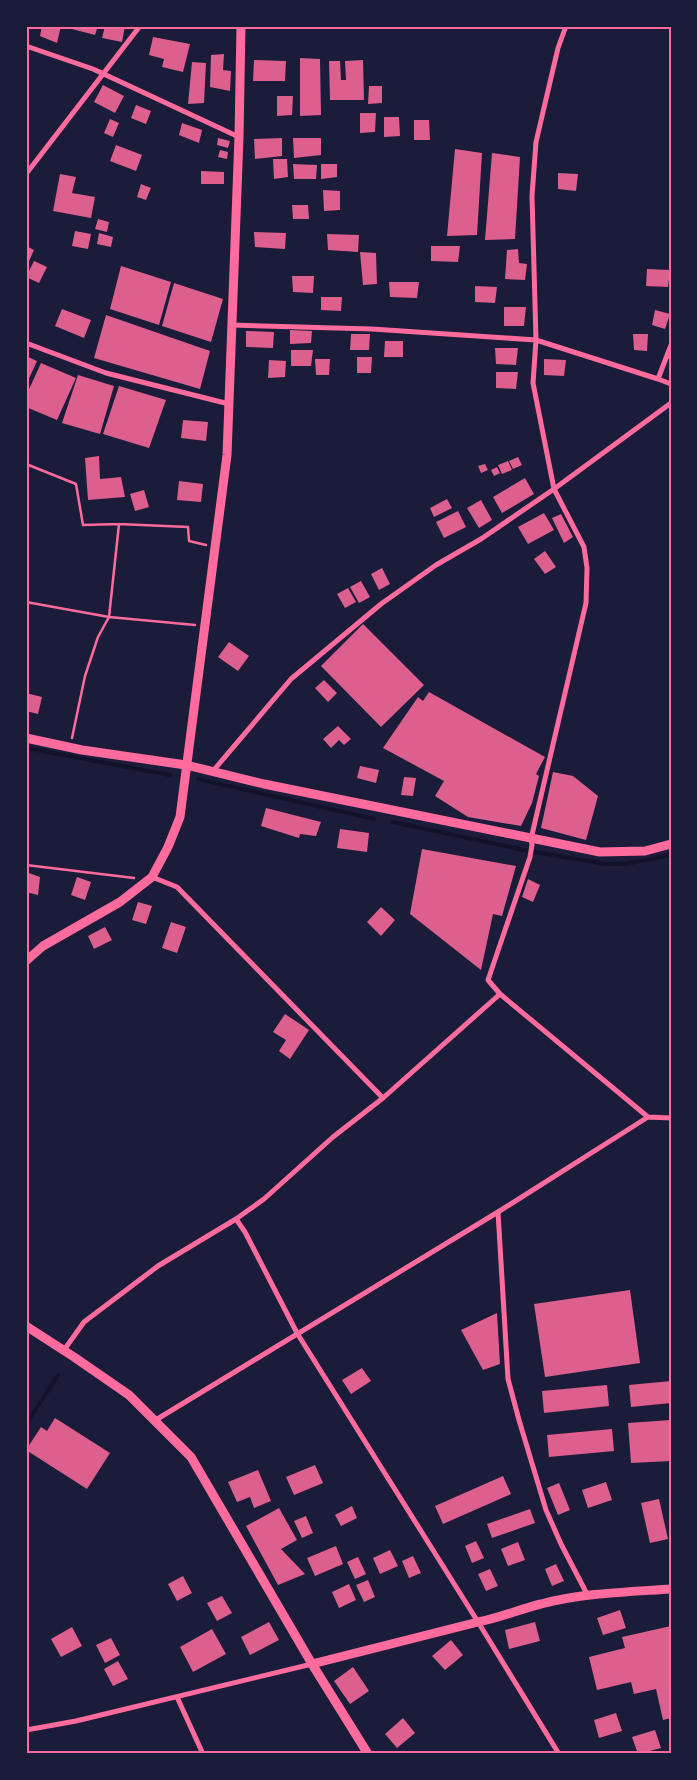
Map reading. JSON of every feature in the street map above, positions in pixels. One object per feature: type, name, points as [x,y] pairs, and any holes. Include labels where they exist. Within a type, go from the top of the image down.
[{"type":"street","points":[[26,174],[140,26]]},
{"type":"street","points":[[26,961],[43,946],[120,902],[152,876],[168,847],[180,817],[227,455],[240,137],[242,26]]},
{"type":"street","points":[[566,26],[558,48],[536,142],[532,196],[536,340],[533,383],[554,489],[584,547],[587,568],[586,603],[530,857],[488,980],[500,994],[648,1117]]},
{"type":"street","points":[[26,46],[93,69],[240,137]]},
{"type":"street","points":[[232,325],[372,328],[536,340],[671,384]]},
{"type":"street","points":[[26,343],[106,373],[229,404]]},
{"type":"street","points":[[658,379],[671,345]]},
{"type":"street","points":[[213,771],[291,679],[381,604],[436,565],[482,538],[554,489],[671,403]]},
{"type":"street","points":[[26,738],[70,748],[186,765],[264,784],[532,842],[600,852],[645,851],[671,844]]},
{"type":"street","points":[[152,876],[178,887],[382,1098]]},
{"type":"street","points":[[64,1350],[84,1322],[158,1266],[264,1200],[333,1137],[382,1098],[500,994]]},
{"type":"street","points":[[154,1421],[498,1212],[648,1117],[671,1118]]},
{"type":"street","points":[[498,1212],[508,1379],[546,1510],[587,1594]]},
{"type":"street","points":[[236,1219],[245,1232],[296,1333],[559,1754]]},
{"type":"street","points":[[26,1326],[129,1395],[191,1457],[312,1664],[368,1754]]},
{"type":"street","points":[[26,1730],[76,1721],[492,1620],[541,1604],[587,1594],[671,1589]]},
{"type":"street","points":[[176,1697],[203,1754]]},
{"type":"path","points":[[26,464],[76,484],[83,526],[119,524],[188,527],[189,541],[215,546]]},
{"type":"path","points":[[70,748],[85,676],[98,638],[109,617],[119,524]]},
{"type":"path","points":[[26,602],[109,617],[204,626]]},
{"type":"path","points":[[26,865],[132,878],[152,876]]},
{"type":"building","points":[[42,26],[61,26],[57,43],[40,36]]},
{"type":"building","points":[[68,26],[98,26],[95,35],[68,28]]},
{"type":"building","points":[[105,26],[125,26],[122,42],[102,38]]},
{"type":"building","points":[[153,37],[190,44],[183,72],[162,67],[164,59],[149,55]]},
{"type":"building","points":[[224,54],[223,70],[231,71],[230,91],[210,87],[211,55]]},
{"type":"building","points":[[300,58],[320,59],[321,115],[300,116]]},
{"type":"building","points":[[254,60],[286,61],[285,81],[253,81]]},
{"type":"building","points":[[363,60],[364,100],[330,100],[329,61],[340,61],[341,80],[346,80],[345,61]]},
{"type":"building","points":[[192,62],[206,63],[204,103],[188,104]]},
{"type":"building","points":[[103,85],[124,96],[115,113],[94,102]]},
{"type":"building","points":[[369,86],[382,86],[382,103],[368,104]]},
{"type":"building","points":[[277,96],[293,96],[292,115],[277,116]]},
{"type":"building","points":[[136,105],[151,111],[146,124],[131,118]]},
{"type":"building","points":[[360,113],[376,113],[375,132],[360,133]]},
{"type":"building","points":[[384,117],[399,117],[400,136],[384,137]]},
{"type":"building","points":[[110,119],[119,123],[113,137],[104,133]]},
{"type":"building","points":[[414,120],[429,120],[430,140],[414,140]]},
{"type":"building","points":[[182,123],[202,130],[199,143],[179,135]]},
{"type":"building","points":[[218,138],[230,141],[228,148],[217,145]]},
{"type":"building","points":[[282,138],[282,156],[255,159],[254,139]]},
{"type":"building","points":[[293,138],[321,138],[321,155],[294,158]]},
{"type":"building","points":[[116,145],[142,155],[136,171],[110,161]]},
{"type":"building","points":[[455,149],[482,153],[477,235],[447,236]]},
{"type":"building","points":[[220,150],[228,152],[227,159],[218,157]]},
{"type":"building","points":[[492,153],[520,157],[515,239],[485,240]]},
{"type":"building","points":[[273,159],[287,159],[288,177],[274,179]]},
{"type":"building","points":[[293,164],[317,165],[316,179],[294,179]]},
{"type":"building","points":[[321,164],[337,164],[337,177],[321,179]]},
{"type":"building","points":[[201,171],[224,172],[224,184],[201,184]]},
{"type":"building","points":[[558,173],[578,174],[576,191],[558,189]]},
{"type":"building","points":[[60,174],[76,177],[72,193],[95,197],[91,218],[53,211]]},
{"type":"building","points":[[141,184],[151,188],[146,200],[137,197]]},
{"type":"building","points":[[323,190],[340,191],[340,210],[324,211]]},
{"type":"building","points":[[292,205],[308,205],[309,219],[293,219]]},
{"type":"building","points":[[98,219],[109,222],[107,232],[95,229]]},
{"type":"building","points":[[75,231],[91,234],[88,249],[72,246]]},
{"type":"building","points":[[254,232],[286,233],[285,249],[255,247]]},
{"type":"building","points":[[99,233],[113,237],[111,247],[97,244]]},
{"type":"building","points":[[327,234],[359,235],[358,252],[328,250]]},
{"type":"building","points":[[26,246],[34,250],[26,268]]},
{"type":"building","points":[[431,246],[460,246],[458,262],[431,261]]},
{"type":"building","points":[[518,249],[519,263],[527,264],[525,280],[505,279],[507,250]]},
{"type":"building","points":[[360,252],[376,253],[377,284],[363,285]]},
{"type":"building","points":[[34,261],[47,267],[39,283],[26,277]]},
{"type":"building","points":[[121,266],[171,282],[159,325],[110,309]]},
{"type":"building","points":[[647,269],[670,270],[668,287],[646,286]]},
{"type":"building","points":[[292,276],[314,276],[313,293],[293,292]]},
{"type":"building","points":[[389,282],[419,282],[417,298],[390,297]]},
{"type":"building","points":[[174,283],[223,299],[211,342],[162,326]]},
{"type":"building","points":[[475,286],[497,287],[495,303],[475,302]]},
{"type":"building","points":[[321,297],[342,297],[341,311],[321,310]]},
{"type":"building","points":[[504,307],[526,307],[524,326],[504,326]]},
{"type":"building","points":[[62,309],[91,320],[84,338],[55,326]]},
{"type":"building","points":[[655,310],[670,314],[665,329],[652,325]]},
{"type":"building","points":[[106,315],[210,351],[200,389],[94,358]]},
{"type":"building","points":[[290,330],[312,331],[311,343],[290,344]]},
{"type":"building","points":[[246,331],[274,332],[273,348],[246,347]]},
{"type":"building","points":[[351,334],[370,334],[369,350],[350,350]]},
{"type":"building","points":[[633,334],[648,334],[647,351],[634,350]]},
{"type":"building","points":[[385,341],[403,341],[403,357],[384,357]]},
{"type":"building","points":[[495,348],[518,348],[516,365],[496,364]]},
{"type":"building","points":[[291,350],[313,350],[311,366],[291,366]]},
{"type":"building","points":[[26,356],[37,361],[26,385]]},
{"type":"building","points":[[357,357],[372,357],[371,373],[357,373]]},
{"type":"building","points":[[315,359],[330,359],[329,375],[316,375]]},
{"type":"building","points":[[544,359],[566,360],[564,376],[544,375]]},
{"type":"building","points":[[269,360],[286,361],[285,377],[268,378]]},
{"type":"building","points":[[41,363],[76,378],[57,420],[26,407],[26,396]]},
{"type":"building","points":[[496,372],[518,372],[516,389],[496,388]]},
{"type":"building","points":[[78,375],[114,386],[100,434],[62,423]]},
{"type":"building","points":[[119,386],[166,400],[149,448],[103,434]]},
{"type":"building","points":[[183,420],[208,422],[206,441],[181,438]]},
{"type":"building","points":[[99,456],[100,479],[121,477],[125,497],[88,500],[85,458]]},
{"type":"building","points":[[518,457],[522,465],[513,469],[509,461]]},
{"type":"building","points":[[508,461],[512,470],[502,474],[498,465]]},
{"type":"building","points":[[485,464],[488,470],[481,473],[478,466]]},
{"type":"building","points":[[497,467],[500,473],[494,476],[491,470]]},
{"type":"building","points":[[525,478],[534,494],[502,513],[493,497]]},
{"type":"building","points":[[179,481],[203,484],[201,502],[177,500]]},
{"type":"building","points":[[144,490],[149,507],[135,511],[130,494]]},
{"type":"building","points":[[447,499],[452,508],[434,517],[430,508]]},
{"type":"building","points":[[481,500],[492,520],[479,528],[467,508]]},
{"type":"building","points":[[458,511],[466,527],[444,538],[436,522]]},
{"type":"building","points":[[544,513],[554,530],[528,544],[518,527]]},
{"type":"building","points":[[561,514],[573,537],[564,543],[552,518]]},
{"type":"building","points":[[545,551],[556,567],[545,574],[534,559]]},
{"type":"building","points":[[382,568],[390,584],[379,590],[371,574]]},
{"type":"building","points":[[361,581],[370,597],[359,603],[350,587]]},
{"type":"building","points":[[348,588],[356,602],[345,608],[337,594]]},
{"type":"building","points":[[363,624],[424,685],[381,727],[321,666]]},
{"type":"building","points":[[229,642],[249,656],[238,671],[218,657]]},
{"type":"building","points":[[324,680],[337,693],[328,702],[315,688]]},
{"type":"building","points":[[429,692],[545,757],[536,774],[539,776],[532,803],[521,826],[468,817],[435,796],[444,781],[383,748],[418,697],[423,701]]},
{"type":"building","points":[[26,693],[42,697],[38,714],[26,711]]},
{"type":"building","points":[[338,726],[351,739],[344,745],[339,740],[331,748],[323,739]]},
{"type":"building","points":[[360,766],[379,770],[376,783],[357,778]]},
{"type":"building","points":[[553,772],[573,776],[598,796],[586,840],[541,828]]},
{"type":"building","points":[[404,777],[416,778],[413,796],[401,795]]},
{"type":"building","points":[[266,808],[321,822],[316,836],[300,834],[299,838],[261,826]]},
{"type":"building","points":[[340,829],[369,833],[367,852],[337,848]]},
{"type":"building","points":[[422,849],[516,866],[502,916],[493,914],[481,970],[410,914]]},
{"type":"building","points":[[26,872],[40,877],[38,895],[26,892]]},
{"type":"building","points":[[77,877],[91,882],[85,900],[71,895]]},
{"type":"building","points":[[528,879],[540,885],[533,902],[522,897]]},
{"type":"building","points":[[138,902],[152,906],[146,924],[132,920]]},
{"type":"building","points":[[381,907],[395,920],[381,936],[367,922]]},
{"type":"building","points":[[171,922],[186,927],[177,953],[162,948]]},
{"type":"building","points":[[105,927],[112,940],[94,949],[88,936]]},
{"type":"building","points":[[285,1014],[309,1030],[290,1059],[279,1051],[286,1040],[273,1032]]},
{"type":"building","points":[[630,1290],[640,1363],[545,1377],[534,1304]]},
{"type":"building","points":[[497,1313],[500,1364],[483,1370],[461,1330]]},
{"type":"building","points":[[362,1368],[371,1381],[351,1394],[342,1380]]},
{"type":"building","points":[[671,1381],[671,1403],[631,1407],[629,1385]]},
{"type":"building","points":[[607,1385],[609,1406],[544,1413],[542,1391]]},
{"type":"building","points":[[55,1418],[110,1453],[87,1489],[26,1450],[41,1427],[47,1431]]},
{"type":"building","points":[[671,1420],[671,1461],[631,1463],[628,1423]]},
{"type":"building","points":[[612,1429],[614,1451],[549,1457],[547,1435]]},
{"type":"building","points":[[315,1465],[323,1483],[294,1495],[286,1477]]},
{"type":"building","points":[[258,1470],[271,1501],[254,1508],[250,1497],[237,1502],[228,1482]]},
{"type":"building","points":[[503,1476],[511,1494],[443,1524],[435,1506]]},
{"type":"building","points":[[606,1482],[612,1500],[588,1508],[582,1490]]},
{"type":"building","points":[[559,1483],[570,1510],[558,1515],[547,1488]]},
{"type":"building","points":[[659,1499],[668,1539],[650,1543],[641,1503]]},
{"type":"building","points":[[352,1506],[357,1518],[341,1526],[335,1515]]},
{"type":"building","points":[[279,1508],[297,1540],[281,1549],[305,1574],[278,1585],[246,1526]]},
{"type":"building","points":[[530,1509],[535,1523],[492,1538],[487,1524]]},
{"type":"building","points":[[306,1516],[313,1533],[302,1538],[294,1521]]},
{"type":"building","points":[[476,1541],[484,1558],[472,1563],[465,1546]]},
{"type":"building","points":[[518,1542],[525,1560],[508,1566],[501,1549]]},
{"type":"building","points":[[336,1546],[343,1564],[315,1576],[307,1558]]},
{"type":"building","points":[[390,1550],[398,1566],[380,1574],[373,1558]]},
{"type":"building","points":[[413,1556],[421,1573],[409,1578],[402,1561]]},
{"type":"building","points":[[358,1557],[366,1574],[355,1579],[347,1562]]},
{"type":"building","points":[[556,1564],[564,1581],[552,1586],[545,1569]]},
{"type":"building","points":[[490,1569],[498,1586],[486,1591],[478,1574]]},
{"type":"building","points":[[183,1576],[192,1593],[177,1601],[168,1584]]},
{"type":"building","points":[[368,1580],[375,1597],[364,1602],[356,1585]]},
{"type":"building","points":[[349,1584],[356,1600],[339,1608],[332,1592]]},
{"type":"building","points":[[222,1596],[232,1613],[217,1621],[207,1603]]},
{"type":"building","points":[[620,1610],[626,1628],[603,1635],[597,1618]]},
{"type":"building","points":[[269,1622],[279,1640],[250,1655],[241,1637]]},
{"type":"building","points":[[535,1622],[540,1641],[509,1649],[505,1630]]},
{"type":"building","points":[[671,1626],[671,1718],[663,1720],[656,1689],[634,1694],[631,1682],[597,1690],[589,1657],[625,1648],[622,1637]]},
{"type":"building","points":[[72,1627],[82,1646],[61,1657],[51,1639]]},
{"type":"building","points":[[212,1629],[226,1654],[193,1672],[180,1647]]},
{"type":"building","points":[[111,1638],[120,1655],[105,1663],[96,1645]]},
{"type":"building","points":[[451,1640],[463,1655],[445,1670],[432,1656]]},
{"type":"building","points":[[118,1661],[128,1679],[113,1686],[104,1669]]},
{"type":"building","points":[[353,1667],[369,1691],[350,1704],[334,1681]]},
{"type":"building","points":[[616,1713],[622,1731],[599,1738],[594,1720]]},
{"type":"building","points":[[403,1718],[415,1733],[397,1748],[385,1734]]},
{"type":"building","points":[[655,1730],[661,1748],[638,1754],[632,1737]]},
{"type":"waterway","points":[[26,748],[170,775]]},
{"type":"waterway","points":[[198,779],[374,819]]},
{"type":"waterway","points":[[393,822],[524,850],[605,864],[625,864],[671,855]]},
{"type":"waterway","points":[[26,1424],[58,1375]]}]
